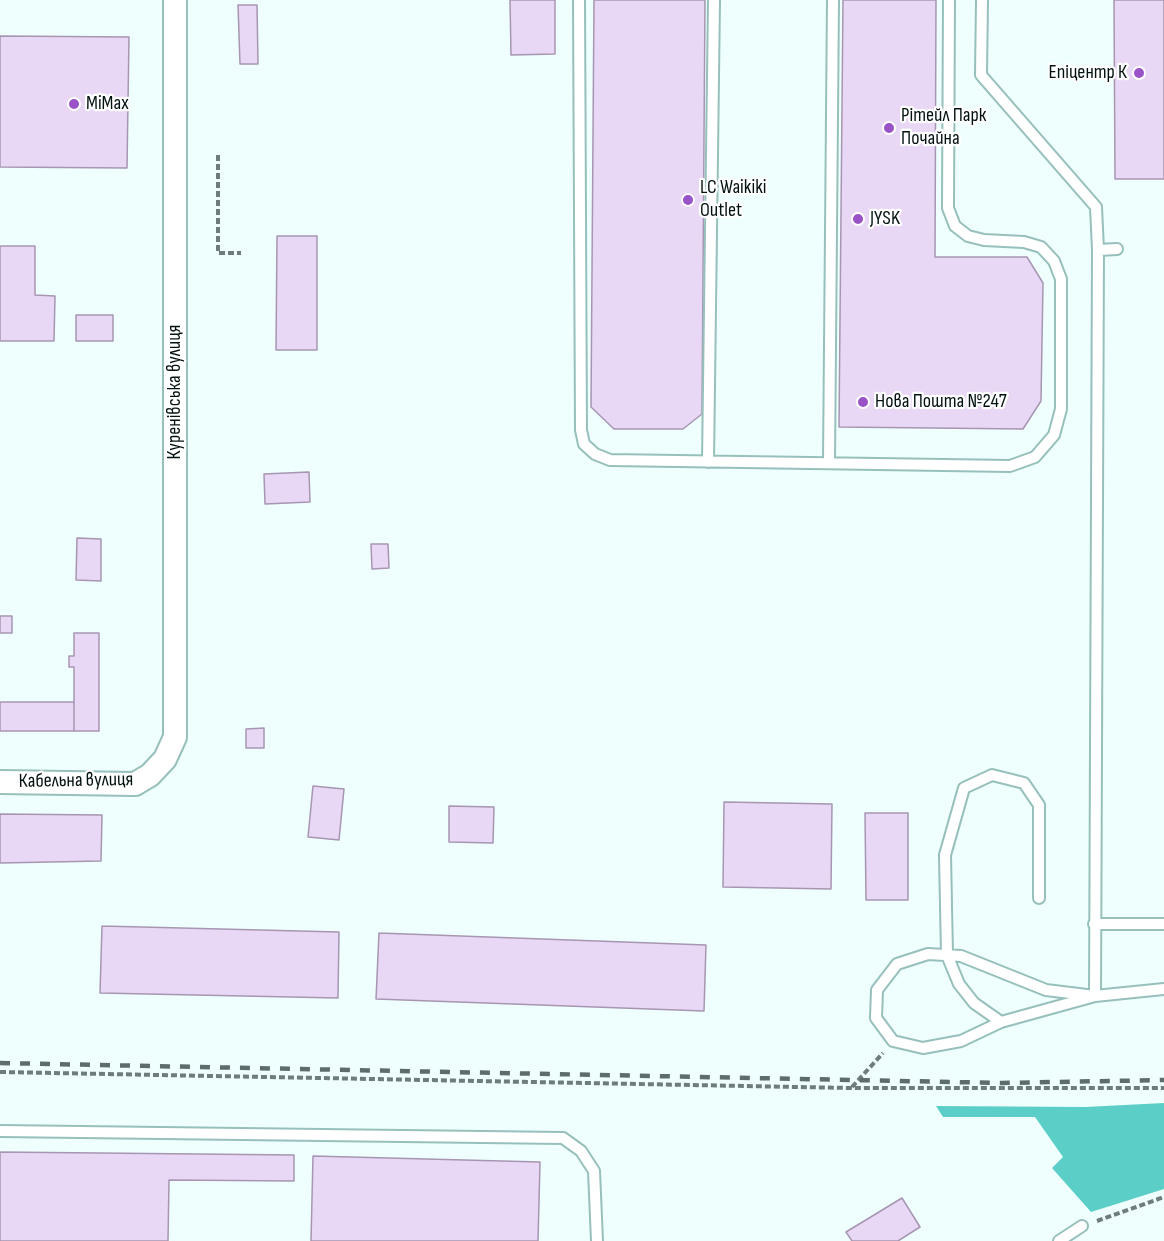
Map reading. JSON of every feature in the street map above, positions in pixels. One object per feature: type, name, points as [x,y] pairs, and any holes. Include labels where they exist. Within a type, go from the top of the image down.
[{"type":"street","name":"Куренівська вулиця","points":[[150,776],[165,759],[175,737],[175,0]]},
{"type":"street","name":"Кабельна вулиця","points":[[0,782],[135,784],[150,776]]},
{"type":"lane","points":[[579,0],[581,430],[584,444],[595,454],[610,460],[1010,466],[1035,457],[1054,435],[1061,409],[1061,279],[1054,261],[1041,247],[1024,242],[984,240],[968,236],[955,226],[948,208],[949,0]]},
{"type":"lane","points":[[708,462],[714,0]]},
{"type":"lane","points":[[828,462],[832,0]]},
{"type":"lane","points":[[982,0],[981,75],[1096,207],[1098,250],[1095,996]]},
{"type":"lane","points":[[1098,250],[1116,249]]},
{"type":"lane","points":[[1001,1022],[974,1003],[959,984],[947,955],[945,855],[964,788],[992,775],[1024,783],[1039,805],[1039,898]]},
{"type":"lane","points":[[1094,924],[1164,924]]},
{"type":"lane","points":[[1095,996],[1046,990],[961,956],[928,954],[897,964],[877,990],[876,1018],[893,1041],[923,1048],[961,1041],[1001,1022],[1095,996],[1164,989]]},
{"type":"lane","points":[[0,1131],[563,1138],[581,1151],[594,1171],[597,1241]]},
{"type":"lane","points":[[1059,1241],[1082,1226]]},
{"type":"path","points":[[218,155],[218,253],[241,253]]},
{"type":"path","points":[[851,1088],[893,1041]]},
{"type":"path","points":[[0,1072],[851,1088],[1164,1088]]},
{"type":"path","points":[[1082,1226],[1164,1197]]},
{"type":"shaded area","points":[[1164,1103],[1164,1189],[1091,1212],[1052,1168],[1063,1157],[1035,1117],[943,1117],[936,1106],[1085,1107]]},
{"type":"building","points":[[510,0],[555,0],[555,54],[511,55]]},
{"type":"building","points":[[594,0],[705,0],[702,414],[683,429],[614,429],[591,407]]},
{"type":"building","name":"Рітейл Парк Почайна","points":[[843,0],[936,0],[935,257],[1027,257],[1043,283],[1041,401],[1023,429],[839,427]]},
{"type":"building","name":"Епіцентр К","points":[[1114,0],[1164,0],[1164,179],[1115,179]]},
{"type":"building","points":[[238,5],[257,5],[258,64],[240,64]]},
{"type":"building","points":[[0,36],[129,37],[127,168],[0,167]]},
{"type":"building","points":[[277,236],[317,236],[317,350],[276,350]]},
{"type":"building","points":[[0,246],[35,246],[35,295],[55,296],[54,341],[0,341]]},
{"type":"building","points":[[76,315],[113,315],[113,341],[76,341]]},
{"type":"building","points":[[309,472],[310,502],[265,504],[264,474]]},
{"type":"building","points":[[77,538],[101,539],[101,581],[76,580]]},
{"type":"building","points":[[371,544],[388,544],[389,568],[372,569]]},
{"type":"building","points":[[0,616],[12,616],[12,633],[0,633]]},
{"type":"building","points":[[74,633],[99,633],[99,731],[74,731],[74,667],[69,667],[69,656],[74,656]]},
{"type":"building","points":[[0,702],[74,702],[74,731],[0,731]]},
{"type":"building","points":[[264,728],[264,748],[246,748],[246,729]]},
{"type":"building","points":[[313,786],[344,789],[339,840],[308,837]]},
{"type":"building","points":[[724,802],[832,804],[831,889],[723,887]]},
{"type":"building","points":[[449,806],[494,807],[493,843],[449,842]]},
{"type":"building","points":[[865,813],[908,813],[908,900],[866,900]]},
{"type":"building","points":[[0,814],[102,815],[101,861],[0,863]]},
{"type":"building","points":[[102,926],[339,932],[338,998],[100,993]]},
{"type":"building","points":[[379,933],[706,945],[704,1011],[376,999]]},
{"type":"building","points":[[0,1152],[294,1155],[294,1181],[169,1180],[168,1241],[0,1241]]},
{"type":"building","points":[[313,1156],[540,1162],[538,1241],[311,1241]]},
{"type":"building","points":[[902,1198],[920,1227],[898,1241],[852,1241],[846,1232]]},
{"type":"railway","points":[[0,1063],[1002,1083],[1164,1080]]},
{"type":"place","name":"Епіцентр К","points":[[1139,73]]},
{"type":"place","name":"MiMax","points":[[74,104]]},
{"type":"place","name":"Рітейл Парк Почайна","points":[[889,128]]},
{"type":"place","name":"LC Waikiki Outlet","points":[[688,200]]},
{"type":"place","name":"JYSK","points":[[858,219]]},
{"type":"place","name":"Нова Пошта №247","points":[[863,402]]}]
